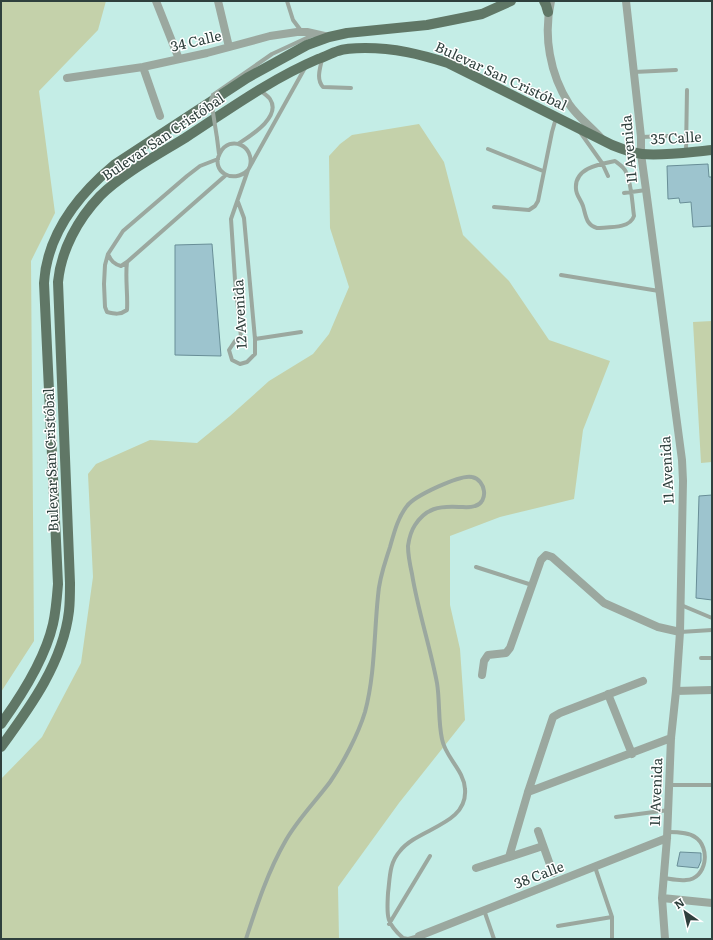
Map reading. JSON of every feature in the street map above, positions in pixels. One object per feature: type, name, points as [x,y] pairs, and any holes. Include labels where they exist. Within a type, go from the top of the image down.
[{"type":"main road","name":"Bulevar San Cristóbal","points":[[1,724],[38,665],[46,646],[56,609],[58,584],[44,283],[47,262],[54,239],[76,204],[99,177],[114,165],[246,78],[292,52],[329,37],[434,24],[482,14],[511,1]]},
{"type":"main road","points":[[544,1],[548,12]]},
{"type":"main road","name":"Bulevar San Cristóbal","points":[[1,747],[48,676],[58,652],[69,610],[70,583],[58,282],[59,269],[69,242],[88,211],[100,196],[145,163],[275,80],[338,51],[356,48],[402,50],[448,63],[580,130],[623,149],[641,154]]},
{"type":"main road","name":"35 Calle","points":[[641,154],[712,150]]},
{"type":"main road","points":[[659,154],[712,157]]},
{"type":"street","points":[[156,1],[179,59]]},
{"type":"street","points":[[218,1],[229,47]]},
{"type":"street","points":[[551,1],[548,12],[547,32],[549,52],[554,70],[570,105],[602,140]]},
{"type":"street","name":"11 Avenida","points":[[626,1],[641,137],[641,154],[682,460],[683,481],[680,632],[671,738],[668,835],[662,898],[665,939]]},
{"type":"street","name":"34 Calle","points":[[67,78],[143,67],[270,36],[302,32],[317,33],[329,37]]},
{"type":"street","points":[[143,67],[160,116]]},
{"type":"street","points":[[482,675],[484,661],[488,655],[506,653],[510,648],[541,560],[546,555],[552,557],[604,603],[658,627],[680,632]]},
{"type":"street","points":[[509,857],[528,792],[553,717],[643,681]]},
{"type":"street","points":[[676,691],[712,690]]},
{"type":"street","points":[[608,694],[632,754]]},
{"type":"street","points":[[528,792],[671,738]]},
{"type":"street","points":[[538,830],[553,873]]},
{"type":"street","name":"38 Calle","points":[[419,936],[595,867],[668,835]]},
{"type":"street","points":[[476,868],[544,846]]},
{"type":"street","points":[[662,898],[712,902]]},
{"type":"lane","points":[[287,1],[293,20],[302,32]]},
{"type":"lane","points":[[126,262],[125,280],[128,301],[127,310],[122,313],[115,314],[107,312],[105,307],[104,284],[105,265],[108,254],[123,231],[200,166],[218,157],[224,147],[238,144],[246,148],[249,152],[251,161],[249,168],[240,176],[231,177],[226,175],[220,168],[218,157],[217,138],[211,100],[216,92],[272,54],[317,33]]},
{"type":"lane","points":[[323,58],[319,70],[320,84],[323,87],[351,88]]},
{"type":"lane","name":"12 Avenida","points":[[238,202],[244,218],[255,339],[255,354],[247,362],[240,364],[232,360],[229,350],[234,341],[241,337],[231,219],[249,168],[308,64]]},
{"type":"lane","points":[[634,72],[676,70]]},
{"type":"lane","points":[[238,144],[263,126],[270,116],[273,106],[270,98],[260,90]]},
{"type":"lane","points":[[686,90],[686,152]]},
{"type":"lane","points":[[494,207],[529,210],[535,206],[538,201],[543,171],[556,118]]},
{"type":"lane","points":[[580,130],[582,136],[602,163],[608,176]]},
{"type":"lane","points":[[641,137],[668,136]]},
{"type":"lane","points":[[488,149],[543,171]]},
{"type":"lane","points":[[615,161],[624,168],[631,192],[634,216],[630,223],[627,225],[597,228],[589,224],[586,218],[583,206],[577,195],[576,183],[583,172],[593,166],[615,161]]},
{"type":"lane","points":[[108,254],[115,264],[121,266],[226,175]]},
{"type":"lane","points":[[624,193],[646,190]]},
{"type":"lane","points":[[561,275],[659,291]]},
{"type":"lane","points":[[255,339],[301,332]]},
{"type":"lane","points":[[246,939],[266,882],[286,840],[332,780],[351,746],[364,715],[374,657],[380,582],[392,537],[404,512],[412,500],[458,479],[469,476],[479,480],[483,488],[484,498],[481,503],[472,508],[446,507],[432,509],[425,513],[412,530],[408,545],[416,600],[424,627],[437,686],[442,740],[445,750],[463,779],[465,789],[464,800],[456,814],[450,820],[406,844],[395,858],[390,868],[387,913],[389,924],[402,938],[419,936]]},
{"type":"lane","points":[[476,567],[532,585]]},
{"type":"lane","points":[[680,605],[712,618]]},
{"type":"lane","points":[[680,632],[712,630]]},
{"type":"lane","points":[[701,658],[712,658]]},
{"type":"lane","points":[[670,785],[712,785]]},
{"type":"lane","points":[[616,816],[669,810]]},
{"type":"lane","points":[[664,878],[687,881],[694,878],[703,868],[705,859],[704,848],[695,837],[682,833],[668,835]]},
{"type":"lane","points":[[389,924],[430,856]]},
{"type":"lane","points":[[595,867],[612,917],[612,939]]},
{"type":"lane","points":[[484,910],[494,939]]},
{"type":"lane","points":[[558,926],[612,917]]},
{"type":"green space","points":[[1,1],[106,1],[98,30],[39,91],[55,213],[31,261],[34,641],[1,692]]},
{"type":"green space","points":[[419,124],[444,162],[463,235],[509,281],[549,340],[610,361],[583,430],[574,499],[500,517],[450,536],[450,605],[460,649],[465,720],[399,803],[338,887],[339,939],[1,939],[1,779],[42,737],[81,663],[93,577],[88,474],[96,464],[150,440],[197,443],[269,381],[313,354],[329,334],[349,287],[330,228],[329,156],[340,144],[352,135]]},
{"type":"green space","points":[[712,321],[712,462],[701,463],[693,322]]},
{"type":"building","points":[[708,164],[709,177],[712,177],[712,226],[693,227],[691,202],[680,203],[679,198],[668,199],[667,166]]},
{"type":"building","points":[[212,244],[221,356],[175,355],[175,245]]},
{"type":"building","points":[[712,495],[712,600],[696,598],[699,496]]},
{"type":"building","points":[[680,852],[701,853],[701,861],[698,868],[677,866]]}]
